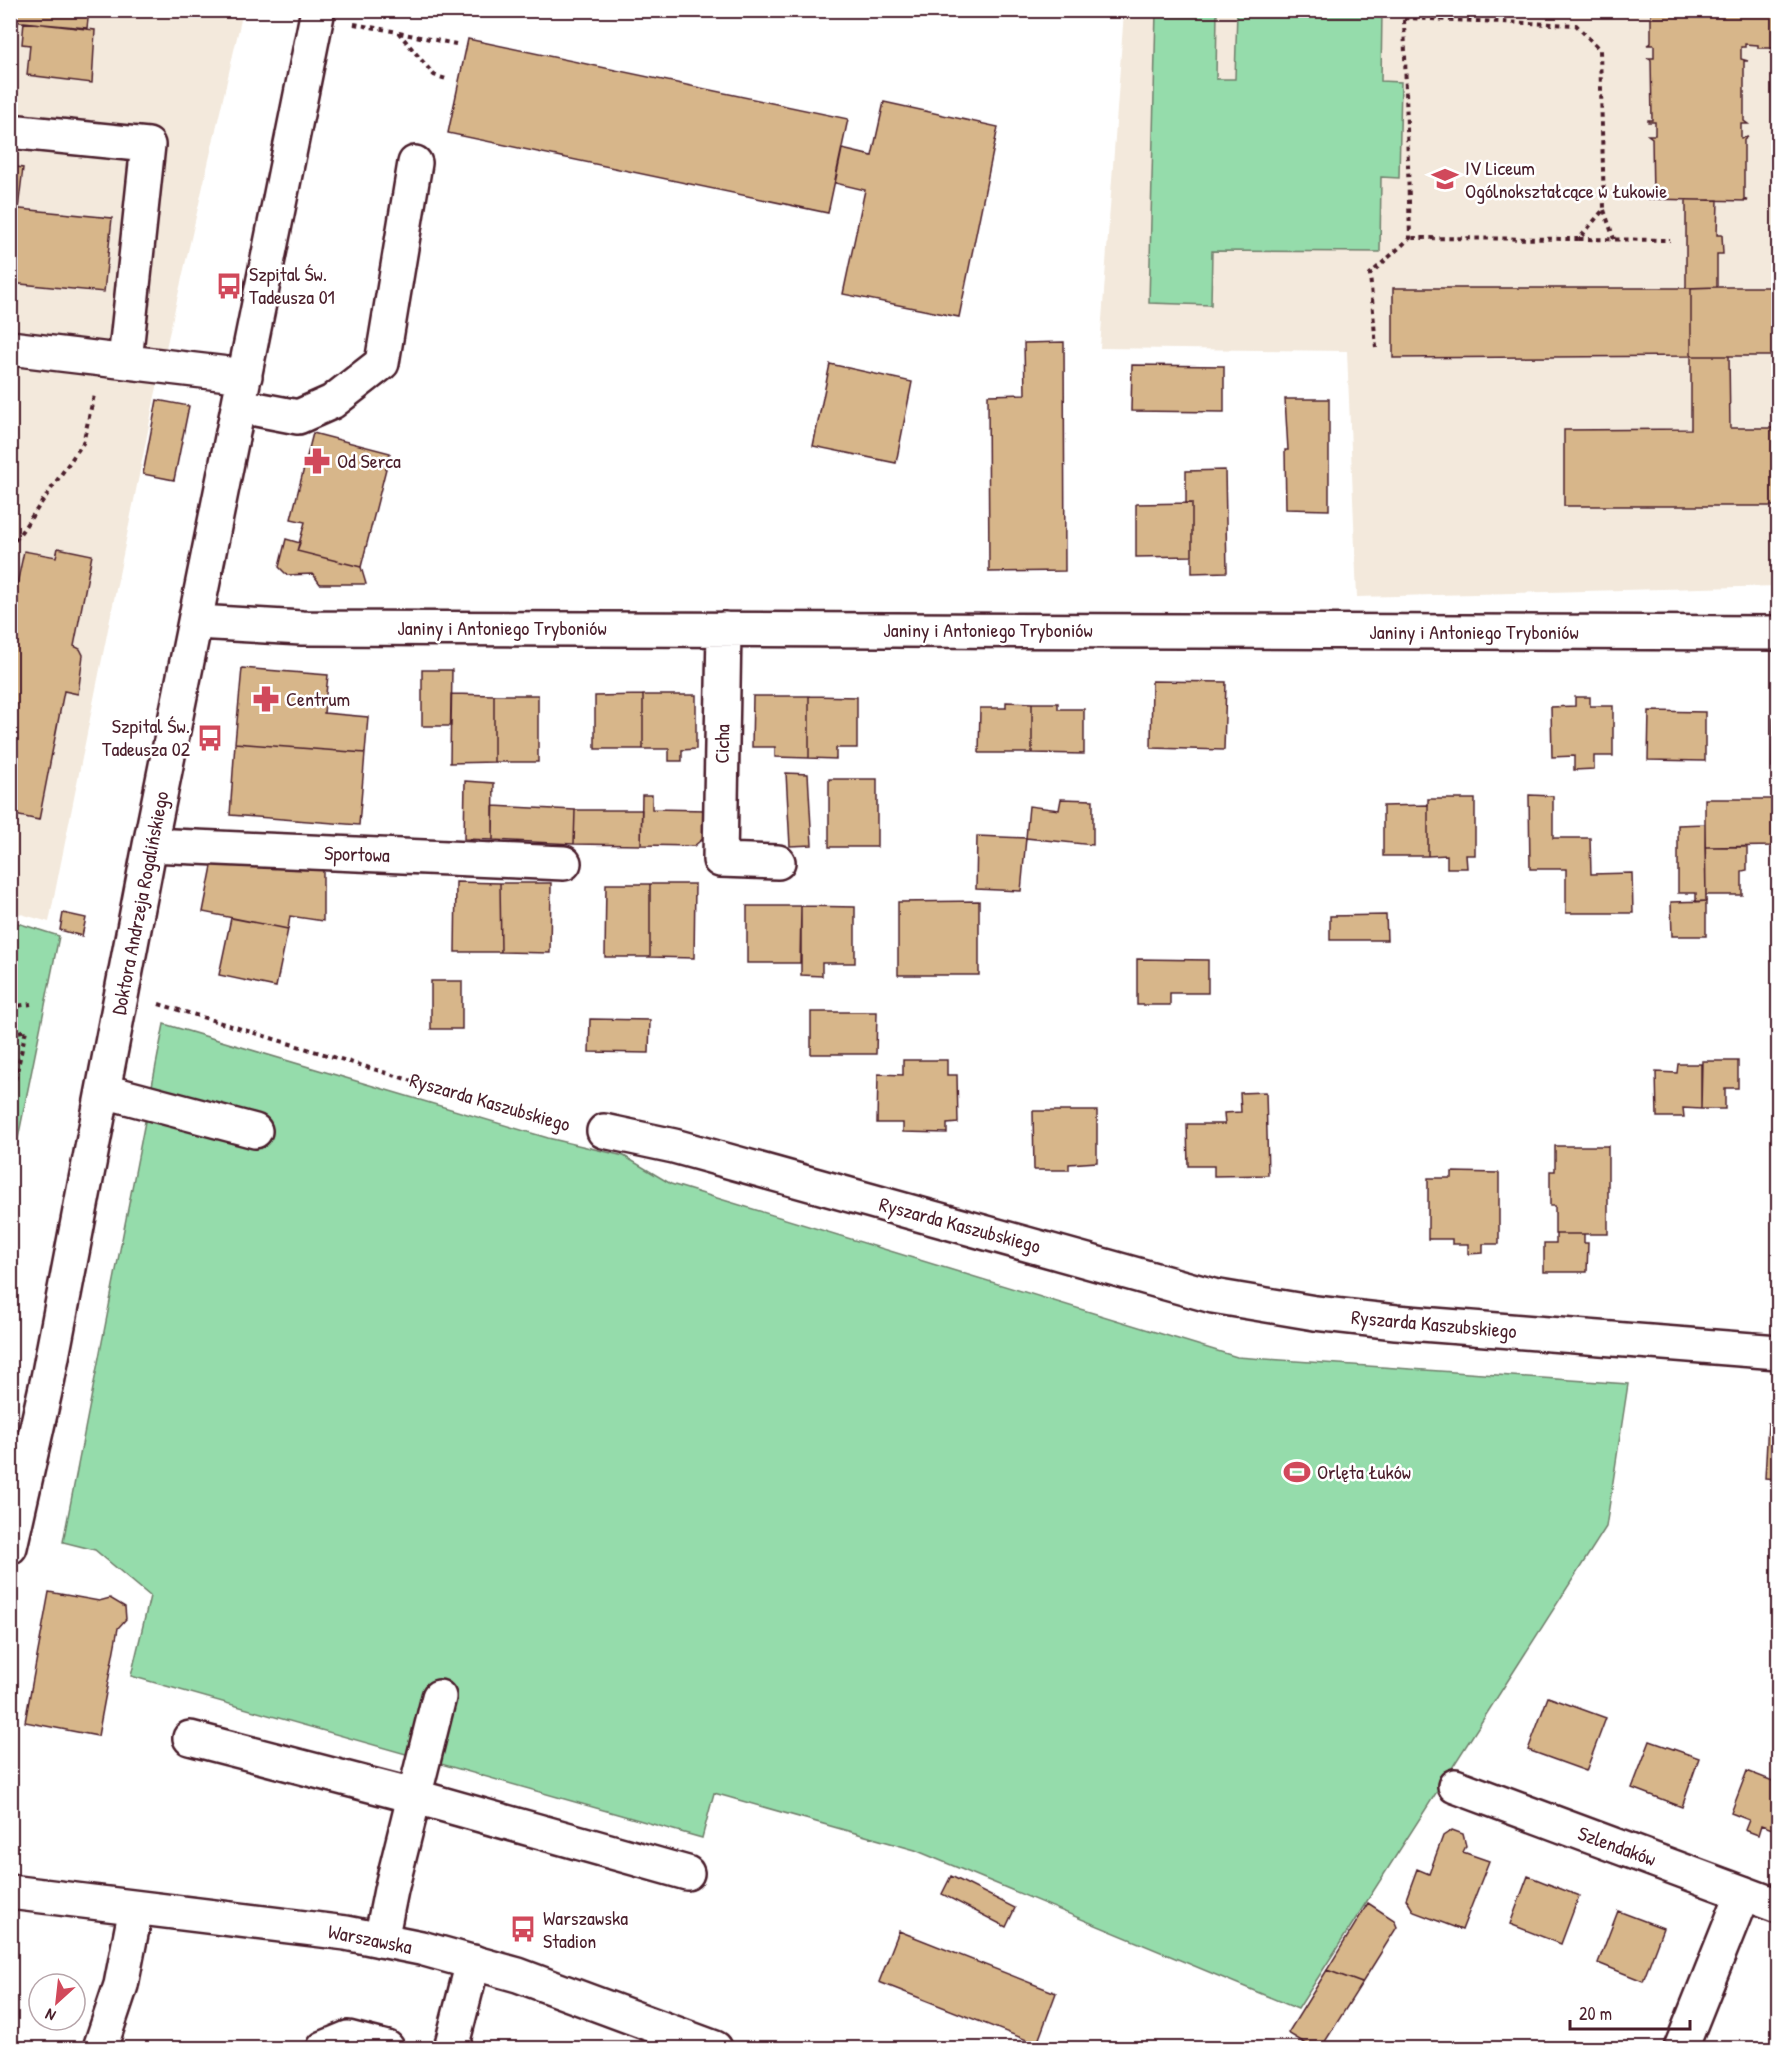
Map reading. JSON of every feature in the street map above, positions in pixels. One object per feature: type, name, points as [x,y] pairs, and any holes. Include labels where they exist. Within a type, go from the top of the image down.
[{"type":"street","name":"Doktora Andrzeja Rogalińskiego","points":[[10,1547],[48,1378],[150,845],[197,622],[318,10]]},
{"type":"street","points":[[18,132],[148,145],[125,361]]},
{"type":"street","points":[[10,348],[125,361],[243,391],[298,417],[332,402],[382,363],[415,163]]},
{"type":"street","name":"Janiny i Antoniego Tryboniów","points":[[197,622],[302,628],[1779,633]]},
{"type":"street","name":"Cicha","points":[[724,628],[720,860],[778,861]]},
{"type":"street","name":"Sportowa","points":[[150,845],[564,863]]},
{"type":"street","points":[[104,1091],[255,1131]]},
{"type":"street","name":"Ryszarda Kaszubskiego","points":[[604,1131],[674,1146],[1213,1296],[1315,1313],[1396,1322],[1779,1352]]},
{"type":"street","points":[[381,1940],[413,1796],[439,1697]]},
{"type":"street","points":[[190,1738],[413,1796],[687,1873]]},
{"type":"street","name":"Szlendaków","points":[[1455,1786],[1779,1906]]},
{"type":"street","name":"Warszawska","points":[[10,1892],[346,1933],[381,1940],[518,1975],[715,2049]]},
{"type":"street","points":[[1681,2049],[1743,1893]]},
{"type":"street","points":[[100,2049],[121,1985],[136,1908]]},
{"type":"street","points":[[451,2049],[473,1962]]},
{"type":"street","points":[[324,2049],[348,2038],[387,2049]]},
{"type":"path","points":[[1396,10],[1404,18],[1576,25],[1600,50],[1604,209],[1614,239]]},
{"type":"path","points":[[1404,18],[1410,238]]},
{"type":"path","points":[[354,24],[456,44]]},
{"type":"path","points":[[398,32],[434,75],[449,80]]},
{"type":"path","points":[[1579,239],[1604,209]]},
{"type":"path","points":[[1376,348],[1370,274],[1410,238],[1670,240]]},
{"type":"path","points":[[10,548],[83,443],[95,393]]},
{"type":"path","points":[[10,1007],[31,1004]]},
{"type":"path","name":"Ryszarda Kaszubskiego","points":[[159,1004],[551,1123],[604,1131]]},
{"type":"path","points":[[10,1034],[26,1030],[10,1104]]},
{"type":"shaded area","points":[[10,11],[243,11],[155,396],[49,922],[10,911]]},
{"type":"shaded area","name":"IV Liceum Ogólnokształcące w Łukowie","points":[[1124,11],[1778,11],[1778,586],[1357,597],[1347,351],[1100,348]]},
{"type":"green space","points":[[1156,11],[1217,11],[1216,79],[1235,79],[1237,11],[1382,11],[1381,81],[1401,82],[1399,178],[1381,177],[1380,252],[1212,251],[1211,305],[1149,303]]},
{"type":"green space","points":[[10,921],[59,936],[11,1173]]},
{"type":"green space","name":"Orlęta Łuków","points":[[164,1024],[548,1138],[624,1156],[671,1184],[1237,1357],[1628,1384],[1606,1527],[1298,2009],[915,1850],[714,1793],[702,1838],[131,1676],[150,1596],[95,1550],[63,1542]]},
{"type":"building","points":[[10,10],[89,10],[87,28],[10,21]]},
{"type":"building","points":[[1651,10],[1778,10],[1778,48],[1758,48],[1758,45],[1745,44],[1745,47],[1741,47],[1741,59],[1748,61],[1744,61],[1744,121],[1748,124],[1741,124],[1741,138],[1748,137],[1744,140],[1744,199],[1748,201],[1649,199],[1653,196],[1652,138],[1648,135],[1655,135],[1655,122],[1648,122],[1652,120],[1651,60],[1647,58],[1654,58],[1654,45],[1647,45],[1651,43]]},
{"type":"building","points":[[24,22],[95,30],[92,83],[27,75],[30,45],[22,44]]},
{"type":"building","points":[[468,39],[848,119],[828,213],[448,133]]},
{"type":"building","points":[[884,102],[998,127],[959,317],[843,294],[865,190],[835,183],[842,149],[872,156]]},
{"type":"building","points":[[10,166],[23,168],[18,209],[10,208]]},
{"type":"building","points":[[1686,200],[1718,200],[1717,235],[1722,235],[1723,254],[1717,254],[1717,287],[1686,288]]},
{"type":"building","points":[[10,208],[112,218],[104,292],[10,283]]},
{"type":"building","points":[[1778,287],[1778,356],[1691,356],[1691,288]]},
{"type":"building","points":[[1393,288],[1691,288],[1691,356],[1393,358]]},
{"type":"building","points":[[1064,342],[1065,571],[989,572],[988,395],[1025,394],[1024,343]]},
{"type":"building","points":[[1691,356],[1729,356],[1730,428],[1778,428],[1778,506],[1564,506],[1564,430],[1691,429]]},
{"type":"building","points":[[830,364],[912,382],[896,463],[813,446]]},
{"type":"building","points":[[1132,365],[1224,366],[1224,412],[1131,411]]},
{"type":"building","points":[[1285,399],[1329,399],[1329,510],[1286,509],[1285,450],[1288,450]]},
{"type":"building","points":[[157,400],[189,406],[174,480],[143,474]]},
{"type":"building","points":[[313,433],[390,453],[361,567],[297,551],[305,522],[291,519]]},
{"type":"building","points":[[1225,470],[1227,572],[1192,573],[1192,503],[1186,503],[1186,471]]},
{"type":"building","points":[[1192,503],[1192,556],[1136,557],[1136,504]]},
{"type":"building","points":[[286,539],[300,543],[297,551],[361,567],[366,584],[320,584],[313,574],[287,575],[279,567]]},
{"type":"building","points":[[58,548],[92,555],[74,646],[80,649],[83,655],[78,694],[64,691],[39,820],[10,814],[10,617],[24,551],[56,557]]},
{"type":"building","points":[[242,668],[328,675],[324,713],[368,717],[365,753],[235,743]]},
{"type":"building","points":[[422,670],[452,670],[451,726],[422,726]]},
{"type":"building","points":[[1152,681],[1226,682],[1224,750],[1151,748]]},
{"type":"building","points":[[451,694],[494,695],[494,762],[450,763]]},
{"type":"building","points":[[494,695],[538,695],[538,762],[494,762]]},
{"type":"building","points":[[643,695],[643,749],[595,749],[595,696]]},
{"type":"building","points":[[643,695],[696,695],[696,749],[682,750],[682,761],[669,761],[669,749],[643,749]]},
{"type":"building","points":[[753,696],[809,696],[809,758],[775,757],[775,747],[752,747]]},
{"type":"building","points":[[809,696],[857,697],[857,748],[836,748],[836,759],[809,758]]},
{"type":"building","points":[[1575,697],[1590,697],[1590,706],[1613,706],[1613,756],[1594,756],[1594,769],[1574,770],[1574,756],[1552,757],[1551,707],[1575,706]]},
{"type":"building","points":[[1006,702],[1032,703],[1032,753],[979,753],[980,708],[1006,708]]},
{"type":"building","points":[[1032,703],[1058,703],[1058,709],[1084,709],[1084,754],[1032,753]]},
{"type":"building","points":[[1649,711],[1705,712],[1705,761],[1648,760]]},
{"type":"building","points":[[1773,718],[1778,718],[1778,767],[1772,767]]},
{"type":"building","points":[[235,743],[365,753],[359,825],[230,815]]},
{"type":"building","points":[[786,773],[808,774],[812,845],[790,846]]},
{"type":"building","points":[[829,779],[877,779],[877,847],[829,847]]},
{"type":"building","points":[[465,781],[494,783],[493,840],[464,839]]},
{"type":"building","points":[[642,795],[652,795],[652,809],[706,810],[706,836],[694,846],[641,845]]},
{"type":"building","points":[[1529,795],[1553,796],[1553,838],[1590,838],[1591,874],[1632,873],[1633,913],[1566,913],[1566,869],[1530,869]]},
{"type":"building","points":[[1061,799],[1093,800],[1093,845],[1026,838],[1029,806],[1059,810]]},
{"type":"building","points":[[1428,799],[1475,799],[1475,855],[1466,855],[1467,868],[1447,868],[1447,855],[1428,856]]},
{"type":"building","points":[[1705,799],[1778,799],[1778,846],[1705,847]]},
{"type":"building","points":[[1428,805],[1428,856],[1383,856],[1383,806]]},
{"type":"building","points":[[493,806],[575,810],[574,844],[493,840]]},
{"type":"building","points":[[575,810],[642,810],[641,845],[574,844]]},
{"type":"building","points":[[1705,824],[1706,901],[1696,902],[1696,893],[1678,893],[1678,825]]},
{"type":"building","points":[[977,836],[1026,838],[1021,891],[976,889]]},
{"type":"building","points":[[1705,847],[1747,847],[1747,870],[1742,871],[1742,895],[1706,895]]},
{"type":"building","points":[[213,861],[323,866],[323,921],[290,916],[288,929],[203,912]]},
{"type":"building","points":[[456,882],[500,883],[501,952],[455,952]]},
{"type":"building","points":[[500,883],[551,883],[550,953],[501,952]]},
{"type":"building","points":[[606,884],[650,884],[650,957],[605,957]]},
{"type":"building","points":[[650,884],[695,884],[694,958],[650,957]]},
{"type":"building","points":[[979,901],[979,975],[898,975],[898,902]]},
{"type":"building","points":[[1706,901],[1706,936],[1672,936],[1671,902]]},
{"type":"building","points":[[747,906],[801,906],[800,963],[747,963]]},
{"type":"building","points":[[801,906],[855,907],[855,963],[822,963],[822,976],[801,975]]},
{"type":"building","points":[[63,913],[86,918],[82,936],[60,930]]},
{"type":"building","points":[[1386,915],[1387,940],[1330,940],[1330,916]]},
{"type":"building","points":[[231,918],[288,929],[276,987],[219,975]]},
{"type":"building","points":[[1137,959],[1208,960],[1208,993],[1170,993],[1170,1005],[1137,1005]]},
{"type":"building","points":[[431,981],[462,981],[462,1029],[431,1029]]},
{"type":"building","points":[[811,1012],[877,1012],[876,1054],[811,1054]]},
{"type":"building","points":[[590,1019],[650,1020],[649,1053],[589,1052]]},
{"type":"building","points":[[903,1060],[947,1060],[947,1075],[957,1075],[958,1123],[947,1124],[947,1133],[903,1132],[903,1123],[877,1123],[878,1074],[903,1075]]},
{"type":"building","points":[[1702,1061],[1738,1061],[1738,1088],[1725,1088],[1725,1109],[1701,1109]]},
{"type":"building","points":[[1678,1064],[1701,1064],[1701,1109],[1683,1108],[1684,1117],[1657,1117],[1656,1072],[1677,1073]]},
{"type":"building","points":[[1266,1092],[1268,1175],[1214,1176],[1214,1166],[1188,1166],[1187,1124],[1225,1124],[1224,1113],[1241,1112],[1240,1093]]},
{"type":"building","points":[[1033,1111],[1097,1111],[1097,1162],[1069,1164],[1069,1170],[1034,1170]]},
{"type":"building","points":[[1555,1146],[1608,1146],[1608,1234],[1555,1234],[1555,1206],[1550,1206],[1550,1171],[1555,1171]]},
{"type":"building","points":[[1452,1172],[1499,1173],[1499,1244],[1483,1244],[1483,1253],[1468,1254],[1468,1244],[1452,1244],[1452,1239],[1428,1239],[1428,1178],[1452,1178]]},
{"type":"building","points":[[1556,1234],[1584,1234],[1584,1243],[1588,1243],[1587,1272],[1544,1272],[1544,1243],[1556,1243]]},
{"type":"building","points":[[1768,1423],[1778,1423],[1778,1479],[1765,1478]]},
{"type":"building","points":[[49,1592],[99,1601],[110,1598],[125,1607],[126,1619],[118,1628],[98,1736],[25,1722]]},
{"type":"building","points":[[1548,1697],[1606,1718],[1586,1771],[1528,1750]]},
{"type":"building","points":[[1650,1741],[1699,1758],[1682,1807],[1632,1788]]},
{"type":"building","points":[[1747,1771],[1778,1783],[1778,1831],[1761,1825],[1758,1835],[1745,1830],[1749,1820],[1731,1813]]},
{"type":"building","points":[[1452,1830],[1463,1834],[1466,1846],[1463,1852],[1489,1861],[1462,1930],[1414,1912],[1406,1899],[1417,1869],[1429,1874],[1443,1836]]},
{"type":"building","points":[[951,1876],[1015,1908],[1006,1927],[942,1894]]},
{"type":"building","points":[[1528,1876],[1579,1896],[1561,1944],[1510,1924]]},
{"type":"building","points":[[1368,1903],[1394,1920],[1397,1927],[1362,1983],[1327,1970]]},
{"type":"building","points":[[1618,1911],[1663,1928],[1643,1981],[1598,1963]]},
{"type":"building","points":[[899,1931],[1056,1993],[1037,2044],[879,1982]]},
{"type":"building","points":[[1327,1970],[1362,1983],[1321,2048],[1313,2048],[1288,2033]]},
{"type":"place","name":"IV Liceum Ogólnokształcące w Łukowie","points":[[1445,179]]},
{"type":"place","name":"Szpital Św. Tadeusza 01","points":[[229,286]]},
{"type":"place","name":"Od Serca","points":[[317,461]]},
{"type":"place","name":"Centrum","points":[[266,699]]},
{"type":"place","name":"Szpital Św. Tadeusza 02","points":[[210,738]]},
{"type":"place","name":"Orlęta Łuków","points":[[1297,1472]]},
{"type":"place","name":"Warszawska Stadion","points":[[523,1929]]}]
